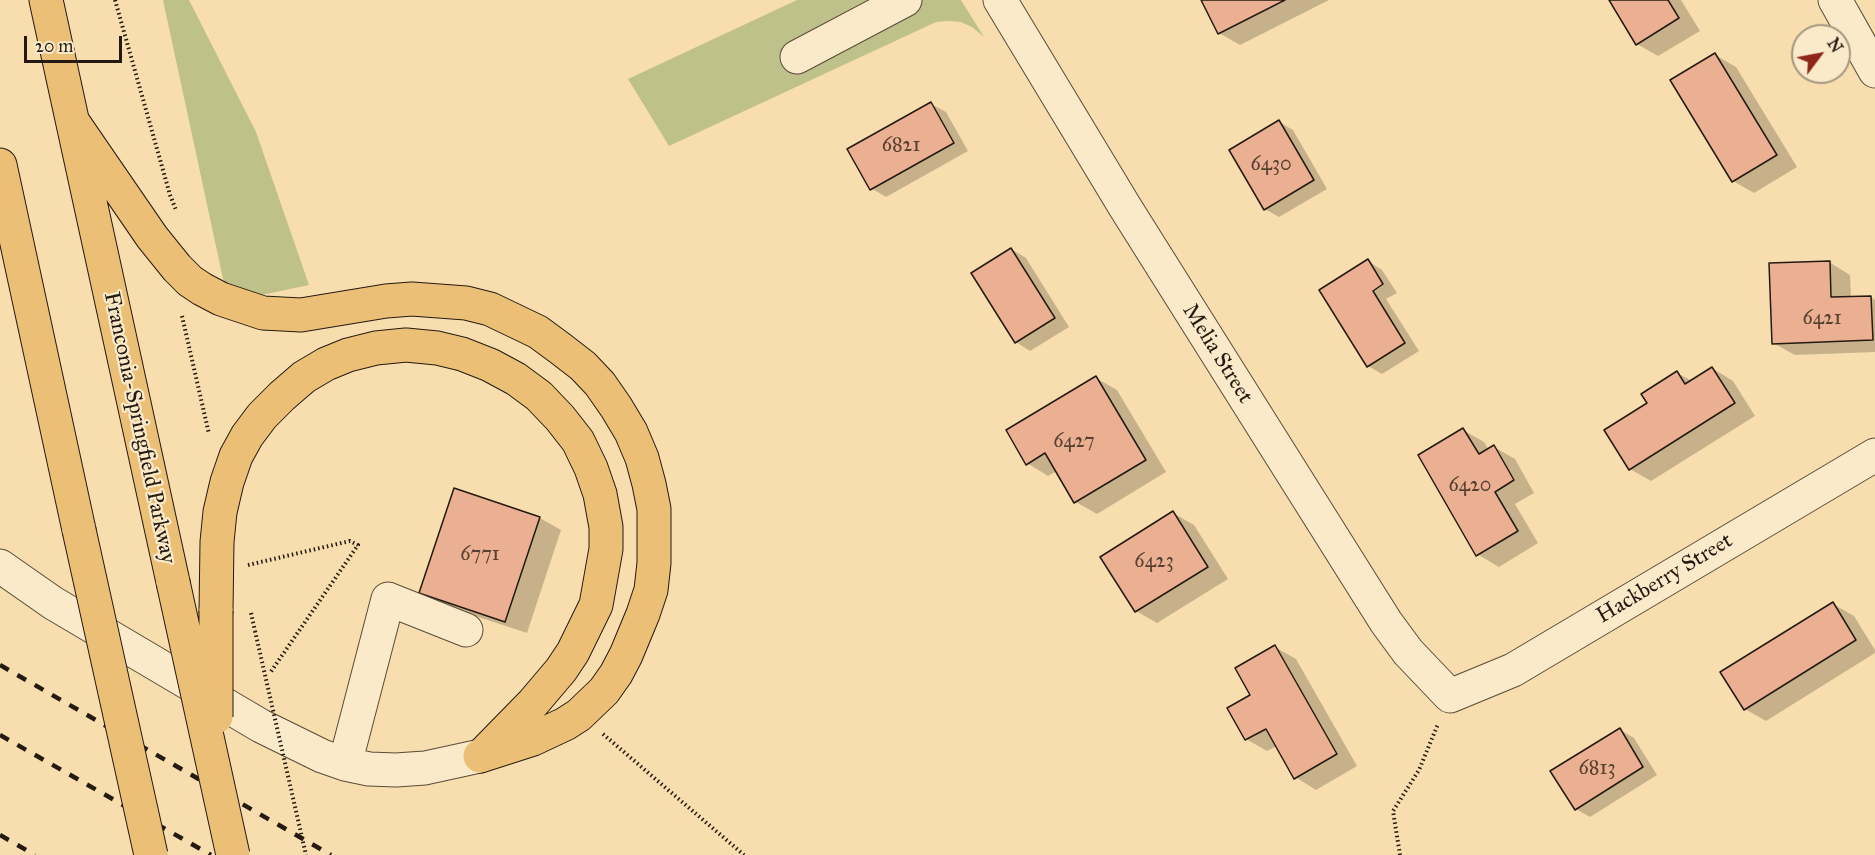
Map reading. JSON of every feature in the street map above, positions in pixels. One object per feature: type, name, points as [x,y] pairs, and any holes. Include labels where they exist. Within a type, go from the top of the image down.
[{"type":"main road","name":"Franconia-Springfield Parkway","points":[[46,0],[232,855]]},
{"type":"main road","points":[[73,122],[152,237],[177,268],[202,289],[221,299],[263,313],[301,315],[386,301],[412,300],[466,303],[490,309],[538,332],[583,366],[600,384],[616,407],[642,458],[654,510],[654,563],[651,590],[643,614],[616,674],[604,691],[579,715],[541,735],[480,756]]},
{"type":"main road","points":[[0,165],[151,855]]},
{"type":"main road","points":[[216,779],[217,542],[220,512],[236,456],[247,435],[262,416],[304,377],[348,355],[376,348],[406,345],[437,348],[462,354],[516,379],[539,396],[578,441],[600,494],[606,526],[606,549],[596,605],[573,652],[534,703],[480,756]]},
{"type":"street","points":[[797,57],[905,0]]},
{"type":"street","name":"Melia Street","points":[[1000,0],[1125,207],[1386,622],[1408,652],[1450,696]]},
{"type":"street","points":[[1835,0],[1875,71]]},
{"type":"street","name":"Hackberry Street","points":[[1450,696],[1513,670],[1875,455]]},
{"type":"street","points":[[0,566],[53,603],[261,726],[314,752],[345,764],[369,769],[396,770],[425,768],[480,756]]},
{"type":"street","points":[[345,764],[388,599],[466,630]]},
{"type":"path","points":[[115,0],[177,213]]},
{"type":"path","points":[[181,311],[209,435],[216,441]]},
{"type":"path","points":[[240,567],[350,541],[358,545],[270,673]]},
{"type":"path","points":[[255,630],[306,855]]},
{"type":"path","points":[[1400,855],[1393,811],[1419,770],[1450,696]]},
{"type":"path","points":[[600,732],[744,855]]},
{"type":"green space","points":[[163,0],[189,0],[256,132],[309,285],[228,302]]},
{"type":"green space","points":[[797,0],[961,0],[984,37],[972,27],[961,22],[936,22],[669,146],[628,79]]},
{"type":"building","points":[[1201,0],[1285,0],[1218,34]]},
{"type":"building","points":[[1609,0],[1668,0],[1679,18],[1636,45]]},
{"type":"building","points":[[1715,53],[1777,155],[1732,182],[1670,80]]},
{"type":"building","points":[[931,102],[954,143],[870,190],[847,149]]},
{"type":"building","points":[[1279,120],[1314,180],[1264,210],[1229,150]]},
{"type":"building","points":[[1011,248],[1055,318],[1015,343],[971,273]]},
{"type":"building","points":[[1368,259],[1383,284],[1373,291],[1405,343],[1367,367],[1319,290]]},
{"type":"building","points":[[1830,261],[1831,297],[1871,296],[1873,340],[1772,344],[1769,263]]},
{"type":"building","points":[[1712,367],[1735,403],[1629,470],[1604,430],[1647,403],[1641,394],[1677,371],[1685,384]]},
{"type":"building","points":[[1096,376],[1146,460],[1074,503],[1045,453],[1026,465],[1006,430]]},
{"type":"building","points":[[1463,428],[1479,454],[1494,445],[1514,480],[1495,492],[1518,531],[1476,556],[1418,455]]},
{"type":"building","points":[[454,488],[540,517],[505,622],[419,593]]},
{"type":"building","points":[[1173,511],[1208,567],[1135,612],[1100,557]]},
{"type":"building","points":[[1833,602],[1856,640],[1744,710],[1720,672]]},
{"type":"building","points":[[1275,645],[1337,754],[1294,779],[1266,729],[1245,740],[1227,708],[1250,695],[1235,668]]},
{"type":"building","points":[[1620,728],[1643,767],[1575,810],[1550,771]]},
{"type":"railway","points":[[0,665],[331,855]]},
{"type":"railway","points":[[0,735],[211,855]]},
{"type":"railway","points":[[0,835],[35,855]]}]
